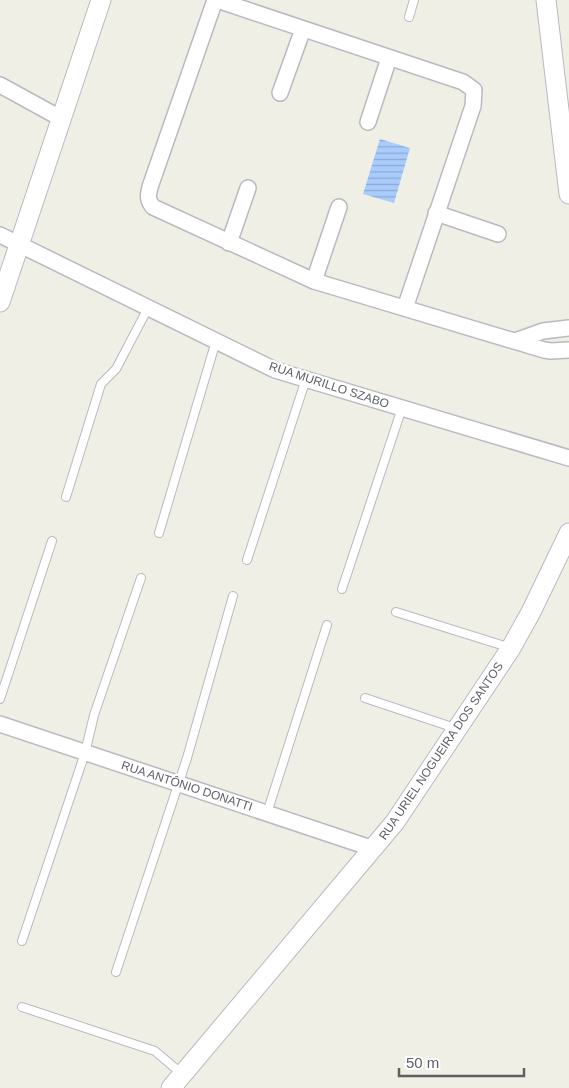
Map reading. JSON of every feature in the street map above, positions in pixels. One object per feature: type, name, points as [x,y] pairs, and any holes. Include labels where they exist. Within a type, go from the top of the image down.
[{"type":"street","points":[[0,302],[101,0]]},
{"type":"street","points":[[405,308],[473,106],[474,90],[463,82],[216,0],[148,194],[148,201],[153,207],[314,281],[515,341],[551,351],[569,350]]},
{"type":"street","points":[[546,0],[569,194]]},
{"type":"street","points":[[280,93],[303,29]]},
{"type":"street","points":[[368,122],[389,58]]},
{"type":"street","points":[[0,85],[62,119]]},
{"type":"street","points":[[229,243],[248,188]]},
{"type":"street","points":[[314,281],[339,207]]},
{"type":"street","points":[[436,213],[498,234]]},
{"type":"street","name":"RUA MURILLO SZABO","points":[[0,235],[19,246],[275,370],[569,458]]},
{"type":"street","points":[[515,341],[543,331],[569,328]]},
{"type":"street","name":"RUA URIEL NOGUEIRA DOS SANTOS","points":[[177,1081],[395,822],[511,648],[531,612],[569,534]]},
{"type":"street","name":"RUA ANTÔNIO DONATTI","points":[[0,724],[374,849]]},
{"type":"lane","points":[[409,17],[414,0]]},
{"type":"lane","points":[[66,497],[101,384],[116,369],[148,308]]},
{"type":"lane","points":[[159,533],[216,341]]},
{"type":"lane","points":[[247,560],[306,380]]},
{"type":"lane","points":[[342,589],[402,408]]},
{"type":"lane","points":[[0,699],[52,541]]},
{"type":"lane","points":[[22,941],[85,753],[94,715],[141,578]]},
{"type":"lane","points":[[116,972],[179,784],[233,596]]},
{"type":"lane","points":[[396,612],[511,648]]},
{"type":"lane","points":[[267,813],[327,625]]},
{"type":"lane","points":[[365,698],[457,729]]},
{"type":"lane","points":[[22,1007],[155,1051],[177,1081]]},
{"type":"water","points":[[380,139],[410,148],[394,203],[363,194]]}]
